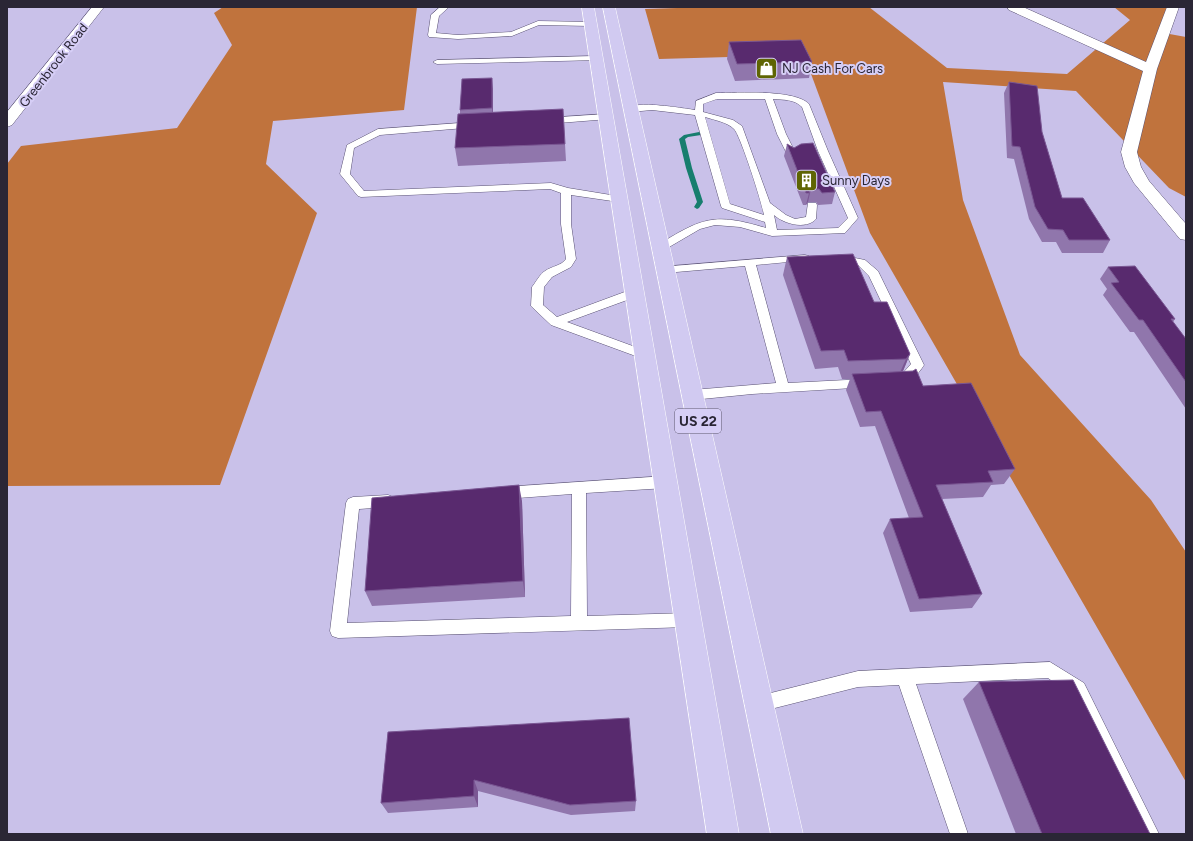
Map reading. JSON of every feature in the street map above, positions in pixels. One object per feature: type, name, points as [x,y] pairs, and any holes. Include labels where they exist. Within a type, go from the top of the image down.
[{"type":"highway","name":"US 22","points":[[609,7],[787,834]]},
{"type":"highway","name":"US 22","points":[[589,15],[688,620],[719,831]]},
{"type":"street","name":"Greenbrook Road","points":[[7,122],[98,7]]},
{"type":"street","points":[[1013,7],[1150,69]]},
{"type":"street","points":[[1173,7],[1150,69],[1129,152],[1133,167],[1142,183],[1186,235]]},
{"type":"lane","points":[[445,7],[435,15],[432,35],[458,37],[512,34],[538,23],[589,15]]},
{"type":"lane","points":[[437,62],[596,58]]},
{"type":"lane","points":[[663,259],[706,223],[723,222],[751,226],[772,233],[841,230],[853,218],[823,151],[806,106],[801,101],[786,97],[716,96],[699,103],[699,113],[726,206],[770,220]]},
{"type":"lane","points":[[768,96],[778,127],[792,156]]},
{"type":"lane","points":[[630,109],[652,107],[699,113],[730,122],[739,128],[766,204],[772,233]]},
{"type":"lane","points":[[536,121],[606,117]]},
{"type":"lane","points":[[482,125],[378,132],[350,147],[345,174],[361,194],[551,186],[566,191],[619,199]]},
{"type":"lane","points":[[566,191],[566,224],[571,258],[567,265],[548,274],[538,287],[537,306],[555,322],[645,355]]},
{"type":"lane","points":[[766,204],[782,217],[794,222],[811,219],[812,205]]},
{"type":"lane","points":[[692,395],[783,388],[902,382],[918,365],[874,274],[861,262],[830,255]]},
{"type":"lane","points":[[663,259],[750,263],[816,257]]},
{"type":"lane","points":[[750,263],[783,388]]},
{"type":"lane","points":[[555,322],[634,293]]},
{"type":"lane","points":[[493,494],[666,482]]},
{"type":"lane","points":[[579,488],[579,623]]},
{"type":"lane","points":[[400,500],[353,503],[338,631],[688,620]]},
{"type":"lane","points":[[759,704],[858,679],[1050,670],[1078,689],[1150,834]]},
{"type":"lane","points":[[905,677],[959,834]]},
{"type":"shaded area","points":[[223,7],[417,7],[404,110],[273,121],[266,164],[317,213],[220,485],[7,486],[7,164],[21,146],[177,128],[232,45],[214,13]]},
{"type":"shaded area","points":[[709,7],[869,7],[947,68],[1067,74],[1130,20],[1114,7],[1170,7],[1164,33],[1186,37],[1186,197],[1169,188],[1076,91],[943,82],[963,200],[1020,355],[1151,500],[1186,552],[1186,782],[870,233],[804,55],[659,59],[645,9]]},
{"type":"building","points":[[801,40],[812,62],[737,64],[729,42]]},
{"type":"building","points":[[492,78],[492,108],[460,110],[462,79]]},
{"type":"building","points":[[1009,82],[1037,86],[1042,132],[1062,198],[1083,198],[1110,240],[1069,240],[1063,230],[1048,229],[1035,207],[1020,147],[1012,146]]},
{"type":"building","points":[[563,109],[565,144],[455,148],[458,114]]},
{"type":"building","points":[[813,143],[835,192],[822,193],[819,189],[811,189],[809,193],[806,193],[787,144],[794,148],[801,144]]},
{"type":"building","points":[[853,254],[874,302],[887,302],[910,354],[906,359],[848,361],[844,350],[821,351],[787,257]]},
{"type":"building","points":[[1135,266],[1175,319],[1171,319],[1186,339],[1186,382],[1143,320],[1139,320],[1111,283],[1119,282],[1108,267]]},
{"type":"building","points":[[916,369],[923,386],[971,383],[1015,469],[988,471],[993,482],[936,485],[982,594],[919,599],[890,519],[923,517],[881,411],[866,412],[852,374],[913,371]]},
{"type":"building","points":[[519,485],[523,581],[365,591],[372,498]]},
{"type":"building","points":[[1073,680],[1150,834],[1042,834],[979,682]]},
{"type":"building","points":[[629,718],[636,801],[570,805],[474,780],[474,796],[381,803],[388,732]]},
{"type":"waterway","points":[[697,207],[700,202],[689,168],[682,139],[686,136],[699,134]]},
{"type":"place","name":"NJ Cash For Cars","points":[[767,68]]},
{"type":"place","name":"Sunny Days","points":[[807,180]]}]
